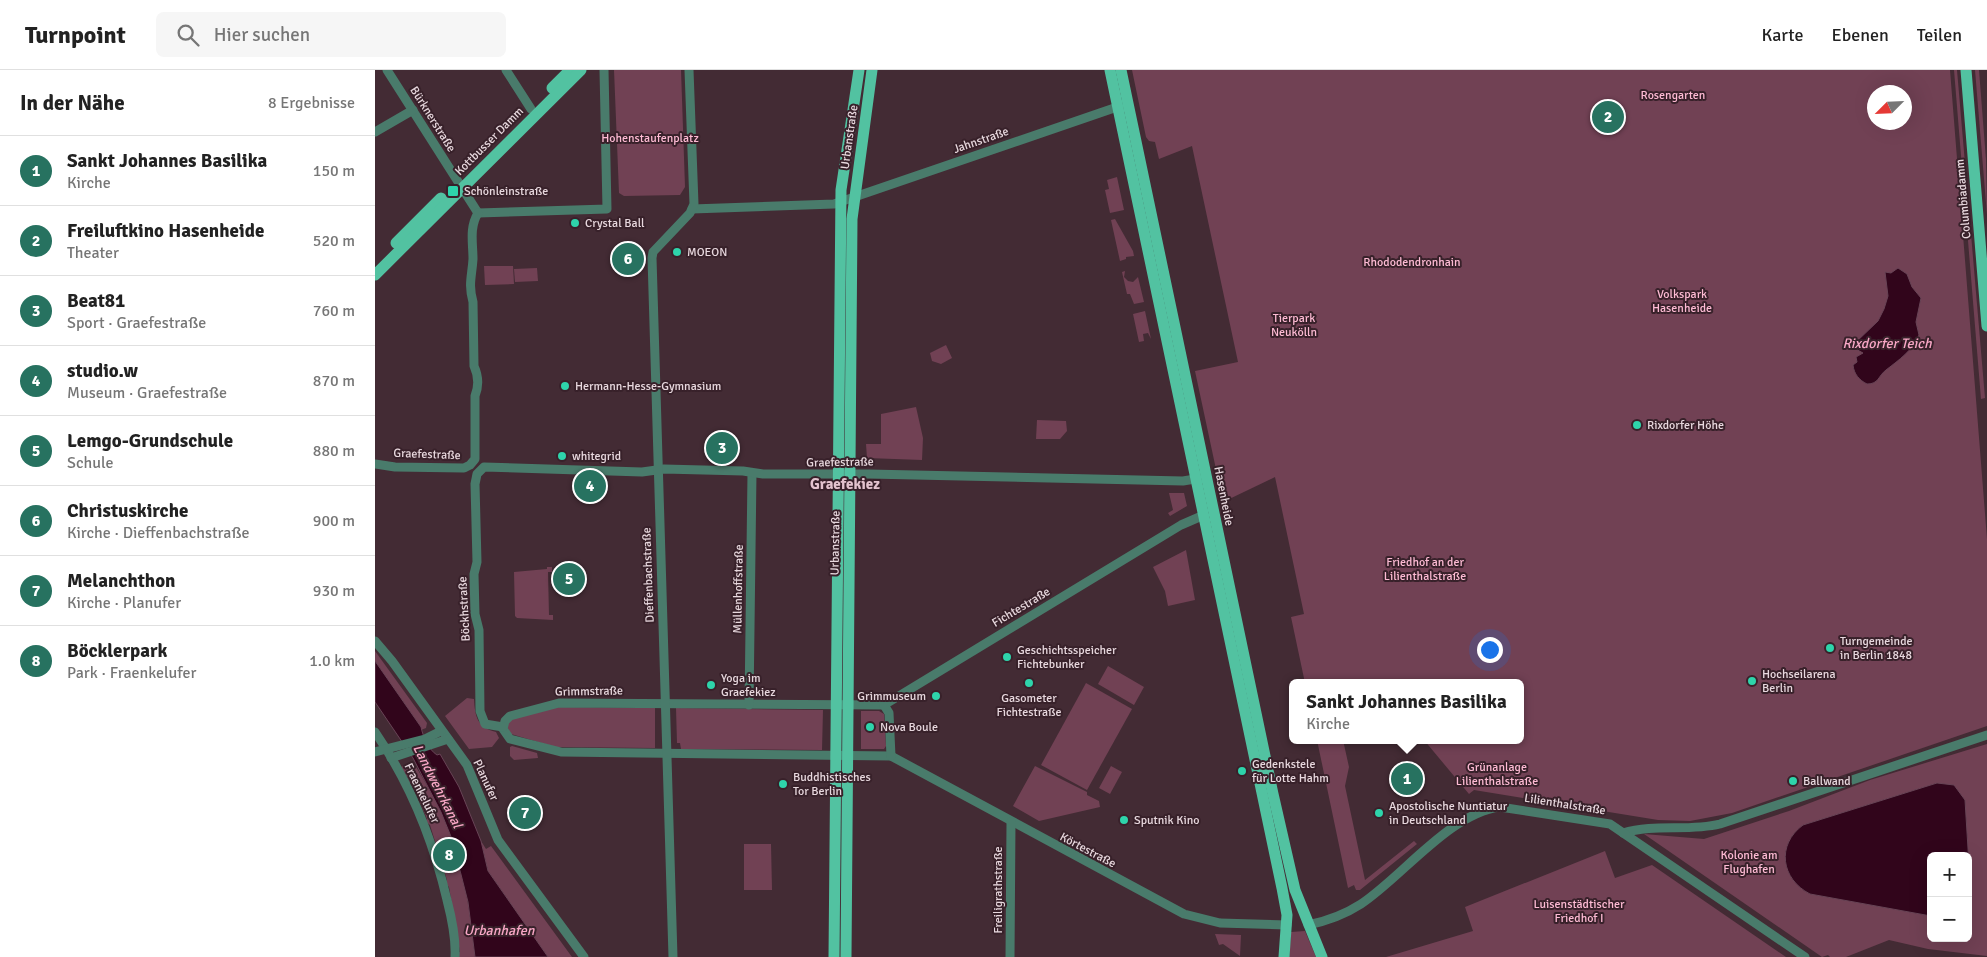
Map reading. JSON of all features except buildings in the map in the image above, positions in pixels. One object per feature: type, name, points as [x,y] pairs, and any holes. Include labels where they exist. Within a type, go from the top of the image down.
[{"type":"main road","name":"Kottbusser Damm","points":[[375,275],[570,70]]},
{"type":"main road","name":"Kottbusser Damm","points":[[375,264],[581,70]]},
{"type":"main road","name":"Urbanstraße","points":[[845,475],[842,202],[844,168],[859,70]]},
{"type":"main road","name":"Urbanstraße","points":[[846,957],[842,754],[845,475],[854,198],[873,70]]},
{"type":"main road","name":"Columbiadamm","points":[[1966,70],[1987,326]]},
{"type":"main road","name":"Hasenheide","points":[[1116,73],[1201,478],[1273,794],[1298,898],[1323,957]]},
{"type":"main road","points":[[844,168],[858,170]]},
{"type":"main road","name":"Hasenheide","points":[[1201,478],[1204,515],[1285,901],[1287,925],[1284,957]]},
{"type":"main road","name":"Urbanstraße","points":[[835,957],[842,754]]},
{"type":"main road","points":[[1285,901],[1298,898]]},
{"type":"main road","points":[[1287,925],[1308,925]]},
{"type":"street","name":"Bürknerstraße","points":[[387,70],[460,185]]},
{"type":"street","points":[[506,70],[531,109]]},
{"type":"street","points":[[460,185],[477,214],[607,209],[604,70]]},
{"type":"street","points":[[689,70],[694,189],[692,209],[829,205],[842,202]]},
{"type":"street","name":"Jahnstraße","points":[[842,202],[1123,105]]},
{"type":"street","points":[[375,132],[413,110]]},
{"type":"street","name":"Dieffenbachstraße","points":[[673,957],[662,632],[663,592],[661,582],[657,471],[653,252],[692,209]]},
{"type":"street","name":"Graefestraße","points":[[375,464],[465,468],[471,465],[475,459],[475,396],[478,388],[477,374],[474,366],[473,302],[470,291],[469,271],[473,261],[472,225],[477,214]]},
{"type":"street","name":"Graefestraße","points":[[477,474],[487,466],[565,470],[845,475],[1201,478]]},
{"type":"street","name":"Müllenhoffstraße","points":[[749,705],[752,473]]},
{"type":"street","name":"Böckhstraße","points":[[477,474],[475,484],[477,562],[474,574],[475,614],[479,630],[480,711],[485,724],[503,727]]},
{"type":"street","name":"Fichtestraße","points":[[884,705],[1181,525],[1204,515]]},
{"type":"street","name":"Planufer","points":[[375,641],[392,661],[471,774],[498,840],[584,957]]},
{"type":"street","name":"Grimmstraße","points":[[503,727],[510,716],[553,703],[842,705]]},
{"type":"street","points":[[842,705],[884,705],[889,713],[891,756]]},
{"type":"street","points":[[503,727],[504,732],[510,739],[552,752],[842,754]]},
{"type":"street","points":[[427,742],[441,731]]},
{"type":"street","name":"Fraenkelufer","points":[[375,732],[411,794],[433,848],[455,937],[455,957]]},
{"type":"street","points":[[1623,832],[1637,828],[1695,829],[1720,824],[1987,735]]},
{"type":"street","points":[[375,752],[389,754],[427,742],[448,739]]},
{"type":"street","name":"Körtestraße","points":[[842,754],[891,756],[1191,917],[1219,923],[1287,925]]},
{"type":"street","name":"Lilienthalstraße","points":[[1308,925],[1331,919],[1360,904],[1451,830],[1489,808],[1512,808],[1610,824],[1805,957]]},
{"type":"street","name":"Freiligrathstraße","points":[[1010,957],[1011,822]]},
{"type":"green space","name":"Hohenstaufenplatz","points":[[614,70],[681,70],[685,187],[680,195],[624,196],[619,193]]},
{"type":"green space","name":"Volkspark Hasenheide","points":[[1132,70],[1950,70],[1987,539],[1987,726],[1732,813],[1690,821],[1658,820],[1474,790],[1469,794],[1427,744],[1524,744],[1524,679],[1304,679],[1291,617],[1304,614],[1275,477],[1223,502],[1195,371],[1238,362],[1192,146],[1159,159],[1155,142],[1149,141],[1146,137]]},
{"type":"green space","points":[[1954,70],[1957,70],[1985,398],[1981,399]]},
{"type":"green space","points":[[1975,70],[1979,70],[1986,160],[1987,215]]},
{"type":"green space","points":[[1117,177],[1124,210],[1110,213],[1105,190],[1109,189],[1107,180]]},
{"type":"green space","points":[[1115,219],[1134,256],[1126,257],[1126,259],[1120,261],[1111,220]]},
{"type":"green space","points":[[484,266],[513,266],[514,284],[485,285]]},
{"type":"green space","points":[[537,268],[538,281],[515,282],[514,269]]},
{"type":"green space","points":[[1125,271],[1124,277],[1128,281],[1133,282],[1138,277],[1144,302],[1134,304],[1130,294],[1127,294],[1122,272]]},
{"type":"green space","points":[[1145,311],[1151,339],[1148,333],[1143,334],[1144,341],[1139,342],[1133,314]]},
{"type":"green space","points":[[946,345],[952,358],[941,364],[932,361],[930,353]]},
{"type":"green space","points":[[916,407],[923,438],[922,460],[867,458],[866,444],[881,444],[881,414]]},
{"type":"green space","points":[[1037,420],[1066,421],[1067,431],[1060,439],[1036,439]]},
{"type":"green space","points":[[1169,493],[1184,493],[1187,506],[1170,516],[1168,513],[1173,510]]},
{"type":"green space","points":[[1186,550],[1195,600],[1168,606],[1165,591],[1153,567]]},
{"type":"green space","points":[[547,567],[552,567],[552,572],[548,572],[549,615],[553,615],[553,620],[517,618],[515,616],[514,572],[547,569]]},
{"type":"green space","points":[[375,651],[427,723],[426,728],[421,730],[375,661]]},
{"type":"green space","points":[[1108,666],[1144,687],[1134,705],[1098,684]]},
{"type":"green space","points":[[1086,683],[1132,709],[1087,790],[1041,765]]},
{"type":"green space","points":[[467,698],[474,699],[476,716],[481,724],[496,732],[499,738],[492,747],[469,749],[445,716]]},
{"type":"green space","points":[[555,707],[655,708],[655,748],[555,747],[511,734],[506,726],[512,719]]},
{"type":"green space","points":[[676,708],[823,710],[822,750],[681,749],[680,743],[677,743]]},
{"type":"green space","points":[[861,711],[879,711],[884,714],[886,746],[884,749],[861,749]]},
{"type":"green space","points":[[1318,744],[1344,744],[1349,767],[1345,786],[1365,880],[1414,841],[1417,844],[1360,890],[1356,890],[1354,885],[1348,888]]},
{"type":"green space","name":"Kolonie am Flughafen","points":[[1987,744],[1987,956],[1928,949],[1889,940],[1846,957],[1830,957],[1828,955],[1822,957],[1644,834],[1704,839],[1789,811],[1870,780]],"holes":[[[1937,783],[1965,800],[1968,852],[1972,852],[1972,942],[1927,942],[1927,915],[1810,894],[1800,888],[1793,880],[1785,861],[1789,842],[1794,833],[1803,825]]]},
{"type":"green space","points":[[510,747],[537,753],[538,758],[514,760],[510,756]]},
{"type":"green space","points":[[413,762],[438,806],[460,865],[468,901],[475,957],[457,957],[457,953],[460,952],[449,887],[445,882],[447,880],[430,825],[425,821],[427,819],[416,792],[401,767]]},
{"type":"green space","points":[[1035,766],[1087,792],[1087,795],[1099,801],[1100,807],[1039,821],[1013,806]]},
{"type":"green space","points":[[1111,766],[1122,772],[1110,794],[1099,788]]},
{"type":"green space","points":[[481,841],[486,849],[491,846],[572,957],[548,957],[488,871]]},
{"type":"green space","points":[[744,844],[771,844],[772,890],[744,890]]},
{"type":"green space","name":"Luisenstädtischer Friedhof I","points":[[1605,851],[1615,878],[1652,865],[1786,957],[1386,957],[1473,931],[1465,907]]},
{"type":"green space","points":[[1305,931],[1316,957],[1289,957],[1291,932]]},
{"type":"green space","points":[[1215,934],[1241,935],[1240,956],[1223,944],[1219,945]]},
{"type":"water","name":"Rixdorfer Teich","points":[[1898,268],[1907,274],[1912,287],[1921,298],[1916,322],[1919,335],[1905,355],[1883,372],[1874,383],[1867,384],[1859,379],[1854,371],[1853,365],[1857,362],[1856,357],[1863,353],[1854,348],[1854,344],[1878,321],[1884,309],[1888,296],[1885,272],[1891,273]]},
{"type":"water","name":"Urbanhafen","points":[[375,661],[421,727],[429,747],[437,755],[440,754],[459,787],[481,841],[488,871],[548,957],[475,957],[468,902],[452,839],[441,812],[413,758],[375,702]]},
{"type":"water","points":[[1937,783],[1954,785],[1965,800],[1968,852],[1927,852],[1927,915],[1810,894],[1800,888],[1788,871],[1785,861],[1789,842],[1794,833],[1803,825]]},
{"type":"place","name":"Freiluftkino Hasenheide","points":[[1608,117]]},
{"type":"place","name":"Schönleinstraße","points":[[453,191]]},
{"type":"place","name":"Crystal Ball","points":[[575,223]]},
{"type":"place","name":"MOEON","points":[[677,252]]},
{"type":"place","name":"Christuskirche","points":[[628,259]]},
{"type":"place","name":"Hermann-Hesse-Gymnasium","points":[[565,386]]},
{"type":"place","name":"Rixdorfer Höhe","points":[[1637,425]]},
{"type":"place","name":"Beat81","points":[[722,448]]},
{"type":"place","name":"whitegrid","points":[[562,456]]},
{"type":"place","name":"studio.w","points":[[590,486]]},
{"type":"place","name":"Lemgo-Grundschule","points":[[569,579]]},
{"type":"place","name":"Turngemeinde in Berlin 1848","points":[[1830,648]]},
{"type":"place","name":"Geschichtsspeicher Fichtebunker","points":[[1007,657]]},
{"type":"place","name":"Hochseilarena Berlin","points":[[1752,681]]},
{"type":"place","name":"Gasometer Fichtestraße","points":[[1029,683]]},
{"type":"place","name":"Yoga im Graefekiez","points":[[711,685]]},
{"type":"place","name":"Grimmuseum","points":[[936,696]]},
{"type":"place","name":"Nova Boule","points":[[870,727]]},
{"type":"place","name":"Gedenkstele für Lotte Hahm","points":[[1242,771]]},
{"type":"place","name":"Sankt Johannes Basilika","points":[[1407,779]]},
{"type":"place","name":"Ballwand","points":[[1793,781]]},
{"type":"place","name":"Buddhistisches Tor Berlin","points":[[783,784]]},
{"type":"place","name":"Melanchthon","points":[[525,813]]},
{"type":"place","name":"Apostolische Nuntiatur in Deutschland","points":[[1379,813]]},
{"type":"place","name":"Sputnik Kino","points":[[1124,820]]},
{"type":"place","name":"Böcklerpark","points":[[449,855]]},
{"type":"district","name":"Graefekiez","points":[[845,484]]},
{"type":"park label","name":"Rosengarten","points":[[1673,95]]},
{"type":"park label","name":"Rhododendronhain","points":[[1412,262]]},
{"type":"park label","name":"Tierpark Neukölln","points":[[1294,325]]},
{"type":"park label","name":"Friedhof an der Lilienthalstraße","points":[[1425,569]]},
{"type":"park label","name":"Grünanlage Lilienthalstraße","points":[[1497,774]]},
{"type":"water label","name":"Landwehrkanal","points":[[438,786]]}]
